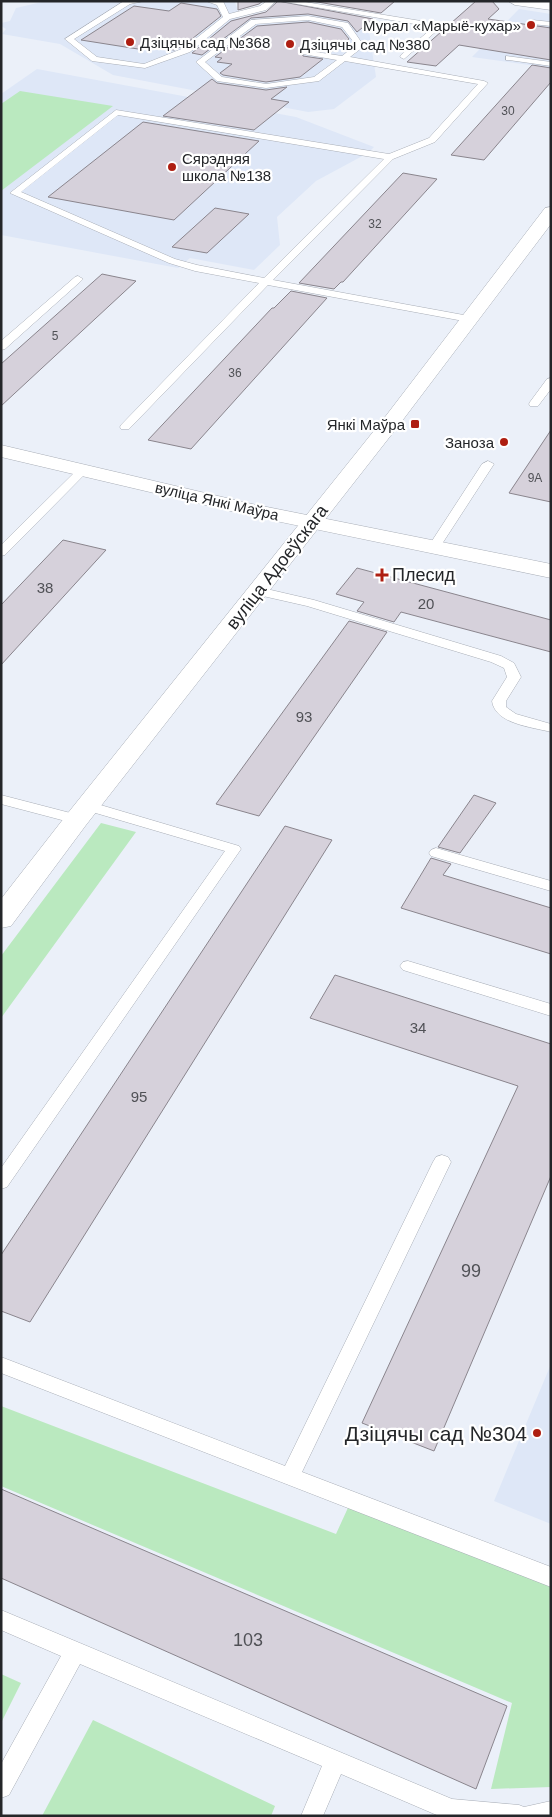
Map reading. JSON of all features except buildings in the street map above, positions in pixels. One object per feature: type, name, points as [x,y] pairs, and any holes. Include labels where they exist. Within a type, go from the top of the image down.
[{"type":"main road","points":[[515,1],[551,6]]},
{"type":"main road","name":"вуліца Адоеўскага","points":[[1,919],[82,812],[312,522],[551,212]]},
{"type":"main road","name":"вуліца Янкі Маўра","points":[[1,451],[312,522],[551,571]]},
{"type":"lane","points":[[140,1],[128,2],[69,39],[94,59],[145,66],[187,50],[227,17],[263,8],[272,1]]},
{"type":"lane","points":[[210,1],[220,2],[227,17]]},
{"type":"lane","points":[[284,1],[420,23],[436,28],[404,57]]},
{"type":"lane","points":[[308,18],[345,25],[360,46],[345,59],[316,79],[266,86],[220,79],[200,62],[254,22],[308,18]]},
{"type":"lane","points":[[535,22],[551,24]]},
{"type":"lane","points":[[124,427],[390,157],[432,140],[484,83],[306,52]]},
{"type":"lane","points":[[508,58],[551,64]]},
{"type":"lane","points":[[390,157],[116,112],[15,194],[172,261],[195,268],[469,319]]},
{"type":"lane","points":[[1,348],[78,279]]},
{"type":"lane","points":[[534,404],[551,381]]},
{"type":"lane","points":[[434,547],[488,464]]},
{"type":"lane","points":[[2,551],[83,470]]},
{"type":"lane","points":[[258,590],[327,608],[496,659],[509,666],[514,677],[499,701],[500,709],[511,717],[551,728]]},
{"type":"lane","points":[[1,799],[82,812],[234,849],[1,1182]]},
{"type":"lane","points":[[436,853],[551,886]]},
{"type":"lane","points":[[408,966],[551,1010]]},
{"type":"lane","points":[[290,1477],[442,1162]]},
{"type":"lane","points":[[1,1365],[551,1577]]},
{"type":"lane","points":[[1,1620],[452,1810],[519,1816]]},
{"type":"lane","points":[[1,1788],[75,1651]]},
{"type":"lane","points":[[312,1816],[336,1760]]},
{"type":"lane","points":[[530,1816],[551,1812]]},
{"type":"shaded area","points":[[46,1],[229,1],[235,2],[241,21],[252,18],[250,17],[255,13],[264,15],[276,12],[317,15],[368,24],[376,77],[334,109],[308,112],[113,75],[60,44],[2,34],[6,29],[1,26],[1,23],[10,21],[16,8]]},
{"type":"shaded area","points":[[519,9],[551,14],[551,68],[472,57]]},
{"type":"shaded area","name":"Сярэдняя школа №138","points":[[37,69],[296,117],[374,147],[368,153],[316,181],[277,217],[280,245],[254,270],[190,258],[178,268],[1,235],[1,94]]},
{"type":"shaded area","name":"Дзіцячы сад №304","points":[[551,1364],[551,1524],[494,1501]]},
{"type":"green space","points":[[20,91],[113,106],[1,191],[1,104]]},
{"type":"green space","points":[[101,823],[136,832],[1,1018],[1,956]]},
{"type":"green space","points":[[1,1406],[336,1534],[352,1499],[551,1575],[551,1787],[491,1789],[512,1703],[1,1486]]},
{"type":"green space","points":[[1,1674],[21,1683],[1,1723]]},
{"type":"green space","points":[[93,1720],[275,1806],[271,1816],[42,1816]]},
{"type":"place","name":"Мурал «Марыё-кухар»","points":[[531,25]]},
{"type":"place","name":"Дзіцячы сад №368","points":[[130,42]]},
{"type":"place","name":"Дзіцячы сад №380","points":[[290,44]]},
{"type":"place","name":"Сярэдняя школа №138","points":[[172,167]]},
{"type":"place","name":"Янкі Маўра","points":[[415,424]]},
{"type":"place","name":"Заноза","points":[[504,442]]},
{"type":"place","name":"Плесид","points":[[382,575]]},
{"type":"place","name":"Дзіцячы сад №304","points":[[537,1433]]}]
